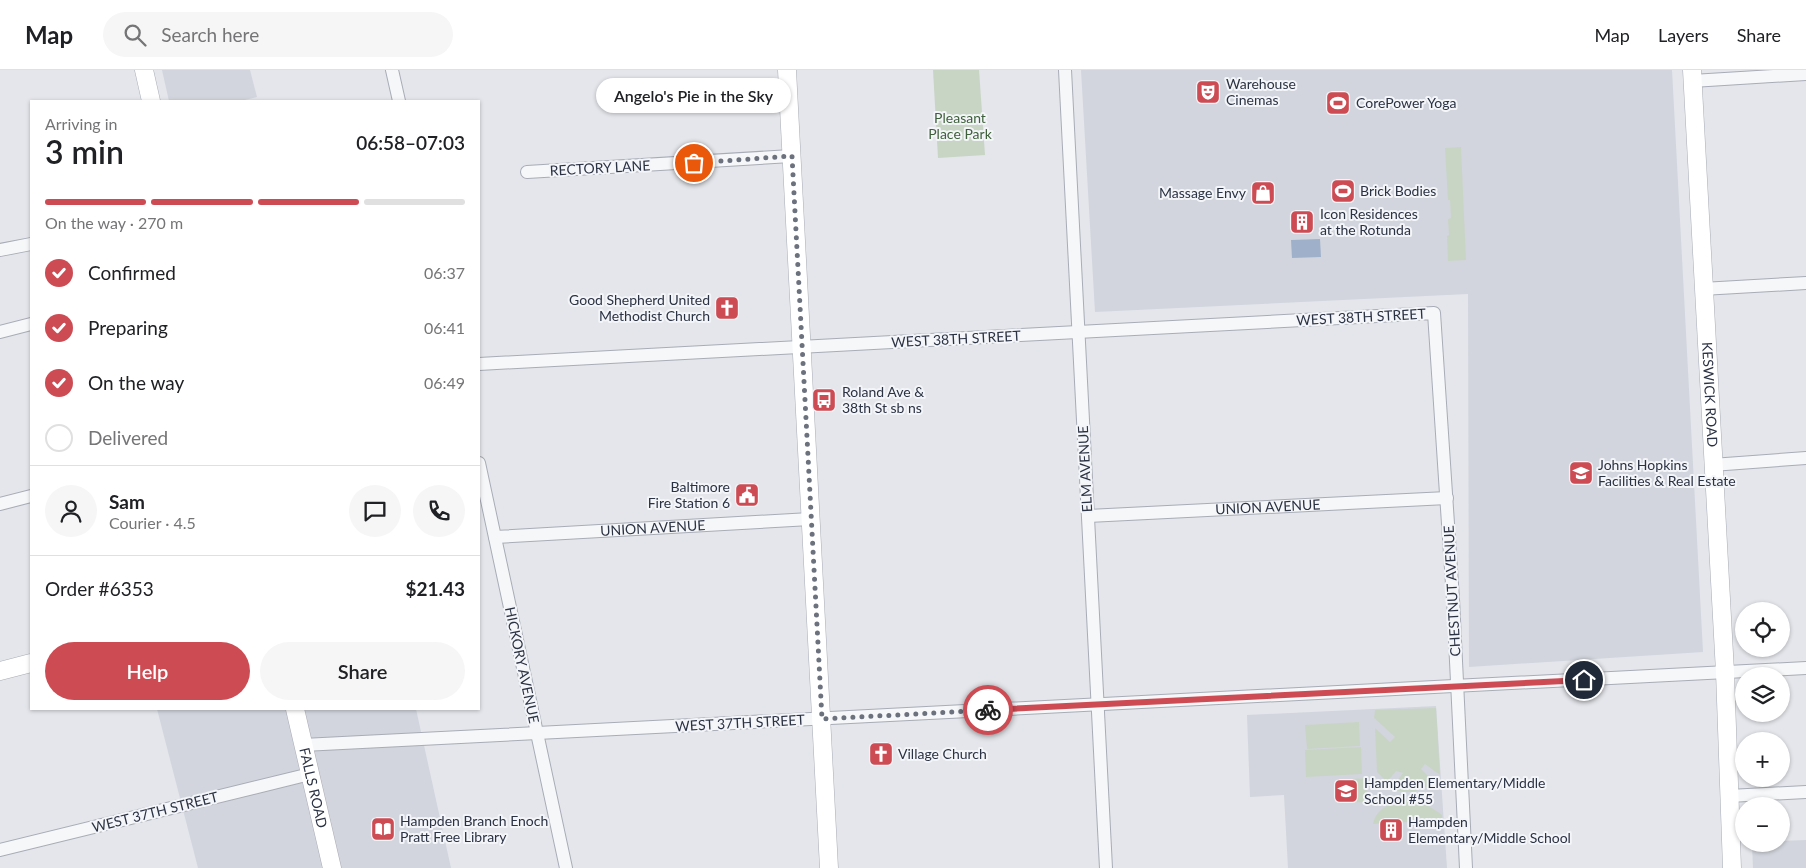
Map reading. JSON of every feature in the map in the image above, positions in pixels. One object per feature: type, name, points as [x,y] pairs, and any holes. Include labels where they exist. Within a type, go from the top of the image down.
[{"type":"street","points":[[144,70],[151,100]]},
{"type":"street","points":[[392,70],[399,100]]},
{"type":"street","points":[[787,70],[829,868]]},
{"type":"street","name":"ELM AVENUE","points":[[1065,70],[1106,868]]},
{"type":"street","points":[[1692,75],[1806,74]]},
{"type":"street","name":"KESWICK ROAD","points":[[1692,75],[1702,289],[1725,672],[1732,868]]},
{"type":"street","name":"RECTORY LANE","points":[[527,172],[792,156]]},
{"type":"street","points":[[0,250],[30,244]]},
{"type":"street","points":[[1702,289],[1806,283]]},
{"type":"street","name":"WEST 38TH STREET","points":[[480,364],[1434,313]]},
{"type":"street","name":"CHESTNUT AVENUE","points":[[1434,313],[1447,498],[1466,868]]},
{"type":"street","points":[[0,332],[30,324]]},
{"type":"street","points":[[1712,465],[1806,458]]},
{"type":"street","name":"HICKORY AVENUE","points":[[480,467],[566,868]]},
{"type":"street","points":[[0,504],[30,496]]},
{"type":"street","name":"UNION AVENUE","points":[[1088,516],[1447,498]]},
{"type":"street","name":"UNION AVENUE","points":[[495,537],[810,519]]},
{"type":"street","points":[[0,671],[30,663]]},
{"type":"street","name":"WEST 37TH STREET","points":[[303,745],[1806,668]]},
{"type":"street","name":"FALLS ROAD","points":[[295,710],[332,868]]},
{"type":"street","name":"WEST 37TH STREET","points":[[0,850],[310,774]]},
{"type":"street","points":[[1729,796],[1806,792]]},
{"type":"shaded area","points":[[162,70],[250,70],[257,97],[245,100],[169,100]]},
{"type":"shaded area","points":[[1081,70],[1672,70],[1703,652],[1469,667],[1468,294],[1095,312]]},
{"type":"shaded area","name":"Hampden Elementary/Middle School #55","points":[[1436,706],[1447,868],[1288,868],[1284,795],[1250,797],[1247,715]]},
{"type":"shaded area","points":[[157,710],[416,710],[451,868],[198,868]]},
{"type":"shaded area","points":[[1806,840],[1806,868],[1753,868],[1752,852],[1790,852],[1790,841]]},
{"type":"green space","name":"Pleasant Place Park","points":[[933,70],[979,70],[985,155],[938,158]]},
{"type":"green space","points":[[1461,147],[1466,260],[1448,261],[1448,219],[1451,218],[1445,148]]},
{"type":"green space","points":[[1436,708],[1440,775],[1425,764],[1421,769],[1433,781],[1432,784],[1412,792],[1402,792],[1392,788],[1403,773],[1396,771],[1387,782],[1377,772],[1375,728],[1390,742],[1395,737],[1374,718],[1375,710]]},
{"type":"green space","points":[[1359,722],[1360,746],[1307,749],[1305,725]]},
{"type":"green space","points":[[1361,747],[1362,774],[1306,777],[1305,750]]},
{"type":"green space","points":[[1366,778],[1367,802],[1338,803],[1337,780]]},
{"type":"green space","points":[[1405,800],[1415,801],[1429,807],[1442,815],[1442,820],[1373,824],[1377,814],[1385,807]]},
{"type":"water","points":[[1320,239],[1321,257],[1292,258],[1291,240]]},
{"type":"way so far","points":[[694,163],[792,156],[822,719],[988,710]]},
{"type":"place","name":"Warehouse Cinemas","points":[[1208,92]]},
{"type":"place","name":"CorePower Yoga","points":[[1338,103]]},
{"type":"place","name":"Angelo's Pie in the Sky","points":[[694,163]]},
{"type":"place","name":"Brick Bodies","points":[[1343,191]]},
{"type":"place","name":"Massage Envy","points":[[1263,193]]},
{"type":"place","name":"Icon Residences at the Rotunda","points":[[1302,222]]},
{"type":"place","name":"Good Shepherd United Methodist Church","points":[[727,308]]},
{"type":"place","name":"Roland Ave & 38th St sb ns","points":[[824,400]]},
{"type":"place","name":"Johns Hopkins Facilities & Real Estate","points":[[1581,473]]},
{"type":"place","name":"Baltimore Fire Station 6","points":[[747,495]]},
{"type":"place","name":"Village Church","points":[[881,754]]},
{"type":"place","name":"Hampden Elementary/Middle School #55","points":[[1346,791]]},
{"type":"place","name":"Hampden Branch Enoch Pratt Free Library","points":[[383,829]]},
{"type":"place","name":"Hampden Elementary/Middle School","points":[[1391,830]]},
{"type":"route","points":[[988,710],[1584,680]]}]
